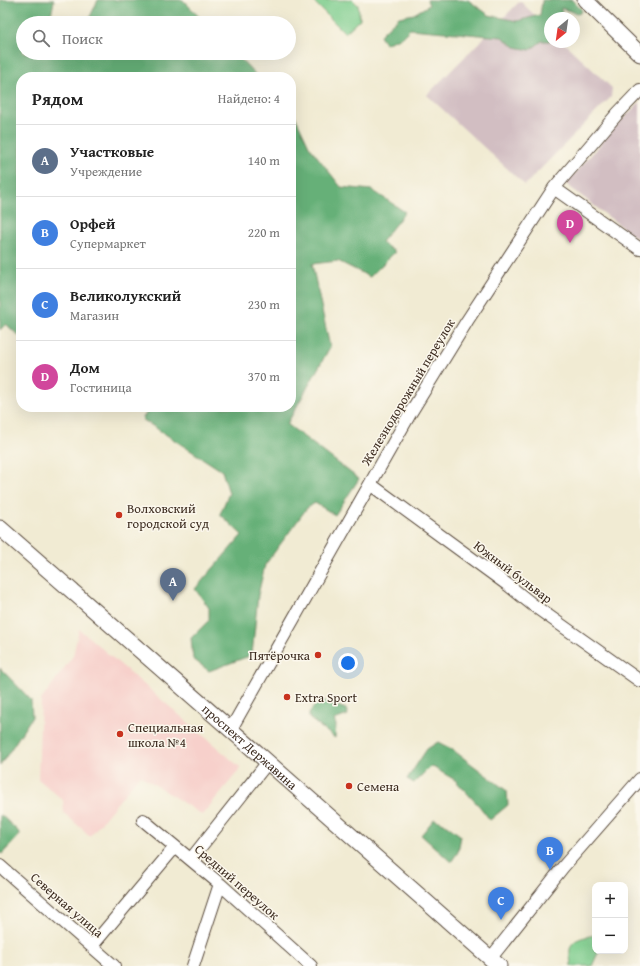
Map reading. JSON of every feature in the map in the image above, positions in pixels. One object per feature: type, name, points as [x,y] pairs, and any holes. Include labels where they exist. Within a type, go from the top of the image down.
[{"type":"main road","points":[[584,0],[640,54]]},
{"type":"main road","name":"проспект Державина","points":[[0,528],[231,729],[494,962]]},
{"type":"street","name":"Железнодорожный переулок","points":[[231,729],[411,412],[467,321],[554,188],[618,113],[640,90]]},
{"type":"street","points":[[554,188],[640,249]]},
{"type":"street","name":"Южный бульвар","points":[[370,484],[533,605],[640,681]]},
{"type":"street","points":[[191,859],[268,762]]},
{"type":"street","points":[[494,962],[563,868],[640,779]]},
{"type":"street","name":"Средний переулок","points":[[143,820],[220,884],[312,966]]},
{"type":"street","points":[[92,946],[175,847]]},
{"type":"street","name":"Северная улица","points":[[0,866],[92,946],[107,964]]},
{"type":"street","points":[[193,966],[220,884]]},
{"type":"shaded area","points":[[520,1],[544,24],[544,48],[569,48],[612,88],[611,97],[525,185],[427,95]]},
{"type":"shaded area","points":[[640,102],[640,241],[566,184],[617,125]]},
{"type":"shaded area","name":"Специальная школа №4","points":[[79,629],[241,768],[202,815],[140,775],[90,836],[64,813],[63,800],[38,779],[41,700],[73,656]]},
{"type":"green space","points":[[0,0],[54,0],[50,16],[16,16],[16,60],[242,60],[253,72],[16,72],[16,333],[6,324],[0,330]]},
{"type":"green space","points":[[98,0],[183,0],[198,16],[90,16]]},
{"type":"green space","points":[[312,0],[353,0],[358,5],[360,19],[345,33]]},
{"type":"green space","points":[[427,0],[468,0],[489,15],[517,21],[540,15],[542,0],[572,0],[582,10],[580,13],[573,12],[561,8],[562,12],[544,12],[544,41],[530,50],[515,47],[502,37],[410,29],[402,37],[385,44],[380,35],[399,17],[414,14],[429,5]]},
{"type":"green space","points":[[296,118],[309,146],[341,187],[372,190],[405,212],[381,242],[395,252],[370,277],[338,261],[312,264],[330,347],[296,408]]},
{"type":"green space","points":[[147,412],[294,412],[287,424],[359,479],[335,515],[315,503],[307,508],[265,565],[258,595],[252,655],[209,671],[193,659],[191,638],[209,620],[209,608],[195,589],[242,535],[220,514],[229,493],[222,471],[142,419]]},
{"type":"green space","points":[[0,668],[31,700],[32,717],[0,766]]},
{"type":"green space","points":[[323,701],[346,709],[348,715],[334,720],[336,725],[335,738],[309,718],[309,713],[315,705]]},
{"type":"green space","points":[[438,742],[453,750],[507,791],[508,805],[490,820],[455,780],[431,766],[414,783],[407,779],[427,749]]},
{"type":"green space","points":[[0,814],[21,834],[2,854],[0,852]]},
{"type":"green space","points":[[434,819],[444,823],[461,836],[458,852],[451,862],[421,835]]},
{"type":"green space","points":[[592,936],[592,954],[598,954],[592,966],[571,966],[571,945],[576,940]]},
{"type":"place","name":"Дом","points":[[570,243]]},
{"type":"place","name":"Волховский городской суд","points":[[119,515]]},
{"type":"place","name":"Участковые","points":[[173,601]]},
{"type":"place","name":"Пятёрочка","points":[[318,655]]},
{"type":"place","name":"Extra Sport","points":[[287,697]]},
{"type":"place","name":"Специальная школа №4","points":[[120,734]]},
{"type":"place","name":"Семена","points":[[349,786]]},
{"type":"place","name":"Орфей","points":[[550,870]]},
{"type":"place","name":"Великолукский","points":[[501,920]]}]
